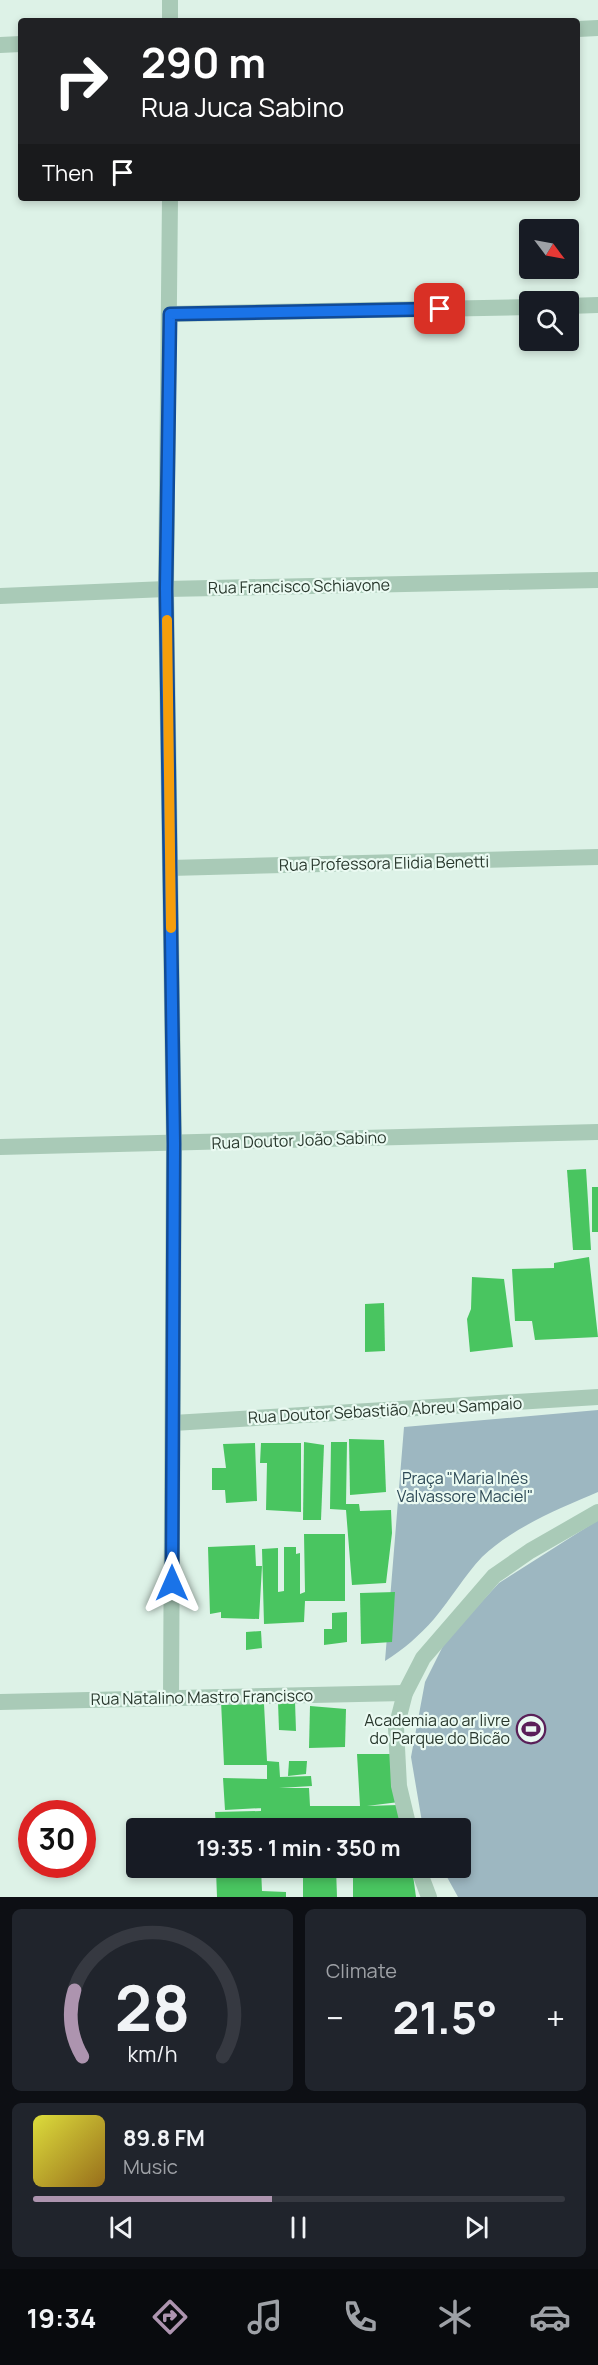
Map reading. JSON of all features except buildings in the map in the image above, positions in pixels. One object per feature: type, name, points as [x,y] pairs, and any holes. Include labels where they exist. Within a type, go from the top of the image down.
[{"type":"street","points":[[170,0],[170,18]]},
{"type":"street","points":[[580,29],[598,28]]},
{"type":"street","points":[[0,45],[18,44]]},
{"type":"street","points":[[170,201],[166,589],[174,1144],[171,1698]]},
{"type":"street","points":[[579,306],[598,305]]},
{"type":"street","points":[[170,314],[519,307]]},
{"type":"street","name":"Rua Francisco Schiavone","points":[[0,596],[166,589],[598,580]]},
{"type":"street","name":"Rua Professora Elidia Benetti","points":[[170,868],[598,857]]},
{"type":"street","name":"Rua Doutor João Sabino","points":[[0,1147],[598,1132]]},
{"type":"street","name":"Rua Doutor Sebastião Abreu Sampaio","points":[[173,1423],[598,1397]]},
{"type":"street","points":[[407,1818],[399,1786],[396,1728],[405,1693],[423,1658],[494,1576],[530,1551],[598,1512]]},
{"type":"street","name":"Rua Natalino Mastro Francisco","points":[[0,1702],[405,1693]]},
{"type":"street","points":[[422,1878],[429,1897]]},
{"type":"green space","name":"Praça \"Maria Inês Valvassore Maciel\"","points":[[598,1410],[598,1492],[537,1520],[494,1547],[475,1564],[440,1611],[417,1637],[385,1661],[404,1427]]},
{"type":"green space","points":[[598,1520],[598,1897],[458,1897],[448,1878],[471,1878],[471,1818],[421,1818],[411,1757],[425,1682],[446,1640],[499,1583]]},
{"type":"slow traffic","points":[[167,620],[171,928]]},
{"type":"place","name":"Academia ao ar livre do Parque do Bicão","points":[[531,1729]]},
{"type":"route","points":[[172,1583],[174,1144],[166,589],[170,314],[440,309]]}]
